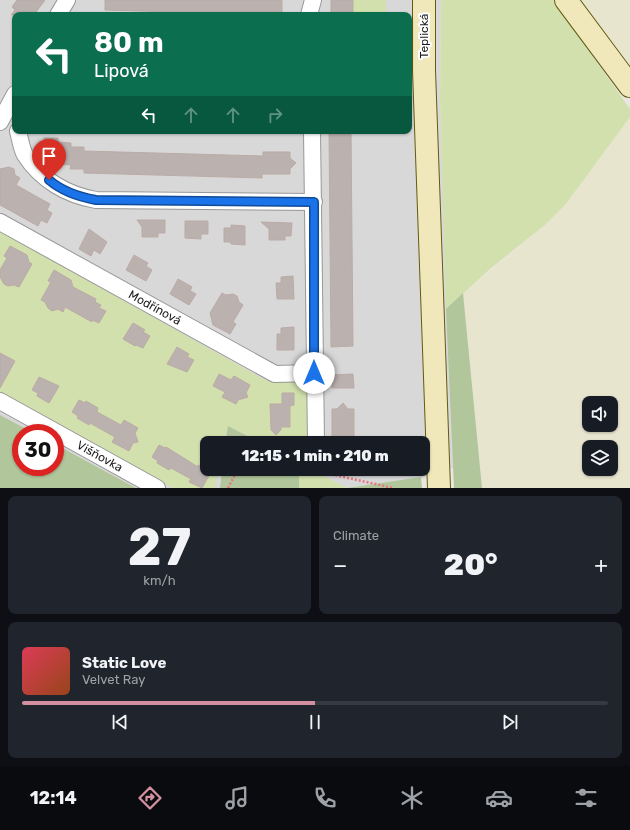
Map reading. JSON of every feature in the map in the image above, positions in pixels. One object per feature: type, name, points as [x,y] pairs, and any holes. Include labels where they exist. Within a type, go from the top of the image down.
[{"type":"main road","name":"Teplická","points":[[424,0],[424,71],[439,488]]},
{"type":"main road","points":[[566,0],[630,86]]},
{"type":"street","points":[[60,12],[67,0]]},
{"type":"street","points":[[310,12],[313,0]]},
{"type":"street","points":[[0,122],[12,100]]},
{"type":"street","points":[[19,134],[24,154],[41,174],[57,187],[85,198],[96,200],[314,202]]},
{"type":"street","points":[[312,134],[316,436]]},
{"type":"street","name":"Modřínová","points":[[0,222],[275,374],[314,373]]},
{"type":"street","name":"Višňovka","points":[[0,401],[157,488]]},
{"type":"path","points":[[228,488],[234,476]]},
{"type":"path","points":[[343,476],[393,488]]},
{"type":"shaded area","points":[[0,0],[441,0],[440,100],[453,468],[430,474],[430,436],[247,436],[228,426],[226,436],[200,436],[200,476],[221,476],[220,488],[136,488],[64,449],[64,424],[17,424],[0,415]]},
{"type":"shaded area","points":[[630,0],[630,73],[582,1]]},
{"type":"shaded area","points":[[630,117],[630,488],[482,488],[463,293],[546,224],[565,205]]},
{"type":"shaded area","points":[[324,476],[425,476],[421,477],[347,488]]},
{"type":"green space","points":[[353,0],[386,0],[386,12],[353,12]]},
{"type":"green space","points":[[441,0],[553,0],[630,109],[630,117],[565,205],[546,224],[490,269],[446,309],[440,100]]},
{"type":"green space","points":[[0,231],[265,380],[290,379],[301,382],[309,391],[310,436],[247,436],[228,426],[226,436],[200,436],[200,476],[217,476],[215,488],[173,488],[64,428],[64,424],[58,424],[0,392]]},
{"type":"green space","points":[[463,293],[482,488],[454,488],[446,309]]},
{"type":"green space","points":[[0,415],[17,424],[12,424],[12,476],[64,476],[64,449],[136,488],[0,488]]},
{"type":"green space","points":[[228,426],[247,436],[226,436]]},
{"type":"green space","points":[[221,476],[299,476],[299,488],[220,488]]},
{"type":"green space","points":[[299,476],[324,476],[347,488],[299,488]]},
{"type":"green space","points":[[421,477],[422,488],[347,488]]},
{"type":"building","points":[[17,0],[45,0],[36,12],[13,12],[15,10],[12,7]]},
{"type":"building","points":[[105,0],[282,0],[282,12],[105,10]]},
{"type":"building","points":[[331,0],[353,0],[353,12],[331,12]]},
{"type":"building","points":[[329,134],[351,134],[353,346],[331,347]]},
{"type":"building","points":[[44,138],[58,138],[58,142],[71,143],[71,147],[84,147],[84,151],[263,156],[263,152],[290,152],[290,158],[296,163],[290,169],[290,174],[262,174],[262,178],[84,173],[84,169],[70,169],[71,165],[57,164],[57,160],[44,160],[44,155],[39,149],[44,144]]},
{"type":"building","points":[[9,167],[14,169],[15,175],[20,178],[16,185],[50,204],[47,210],[52,213],[47,223],[41,220],[38,226],[0,205],[0,169]]},
{"type":"building","points":[[137,220],[165,220],[165,233],[158,233],[158,237],[142,237],[142,227]]},
{"type":"building","points":[[185,221],[208,221],[208,234],[201,234],[201,239],[185,238]]},
{"type":"building","points":[[261,222],[292,223],[291,236],[285,236],[285,240],[269,240],[269,229]]},
{"type":"building","points":[[231,225],[245,226],[245,245],[224,242],[224,228],[231,228]]},
{"type":"building","points":[[89,229],[107,242],[100,254],[94,250],[91,256],[79,249]]},
{"type":"building","points":[[10,246],[27,255],[29,262],[32,264],[19,287],[4,284],[0,277],[0,270],[7,258],[4,256]]},
{"type":"building","points":[[134,255],[148,263],[146,266],[152,270],[146,281],[126,270]]},
{"type":"building","points":[[54,270],[71,280],[73,287],[96,299],[95,302],[101,305],[99,308],[106,311],[99,323],[92,320],[92,322],[65,307],[63,312],[58,309],[52,311],[48,308],[45,302],[41,300],[51,282],[48,281]]},
{"type":"building","points":[[293,276],[294,299],[277,299],[276,283],[281,283],[281,277]]},
{"type":"building","points":[[178,279],[192,287],[190,291],[196,294],[189,305],[170,294]]},
{"type":"building","points":[[222,293],[237,296],[239,302],[243,305],[233,322],[236,324],[230,334],[213,325],[210,313]]},
{"type":"building","points":[[133,323],[145,330],[143,332],[150,336],[143,348],[136,345],[135,346],[123,339]]},
{"type":"building","points":[[294,327],[294,350],[277,350],[277,334],[281,334],[281,328]]},
{"type":"building","points":[[177,347],[189,354],[187,357],[194,360],[187,372],[167,364]]},
{"type":"building","points":[[0,353],[15,361],[0,388]]},
{"type":"building","points":[[219,374],[231,380],[234,376],[250,385],[246,393],[248,397],[238,400],[236,404],[222,397],[225,392],[213,386]]},
{"type":"building","points":[[353,374],[354,388],[332,388],[332,375]]},
{"type":"building","points":[[39,377],[59,386],[49,403],[37,396],[38,393],[32,390]]},
{"type":"building","points":[[282,393],[294,393],[294,405],[290,406],[290,427],[281,427],[281,430],[276,435],[271,430],[270,404],[282,404]]},
{"type":"building","points":[[79,400],[85,403],[86,401],[98,408],[97,412],[121,425],[124,420],[138,428],[135,433],[138,442],[133,443],[129,451],[112,442],[115,437],[90,423],[89,425],[77,418],[78,416],[72,412]]},
{"type":"building","points":[[343,403],[348,409],[354,409],[354,436],[332,436],[332,409],[337,409]]},
{"type":"building","points":[[159,445],[165,448],[166,447],[198,467],[198,465],[200,466],[200,476],[209,476],[202,488],[189,482],[191,479],[171,468],[169,470],[157,463],[158,461],[152,457]]},
{"type":"route","points":[[49,180],[57,187],[85,198],[96,200],[314,202],[314,373]]}]
